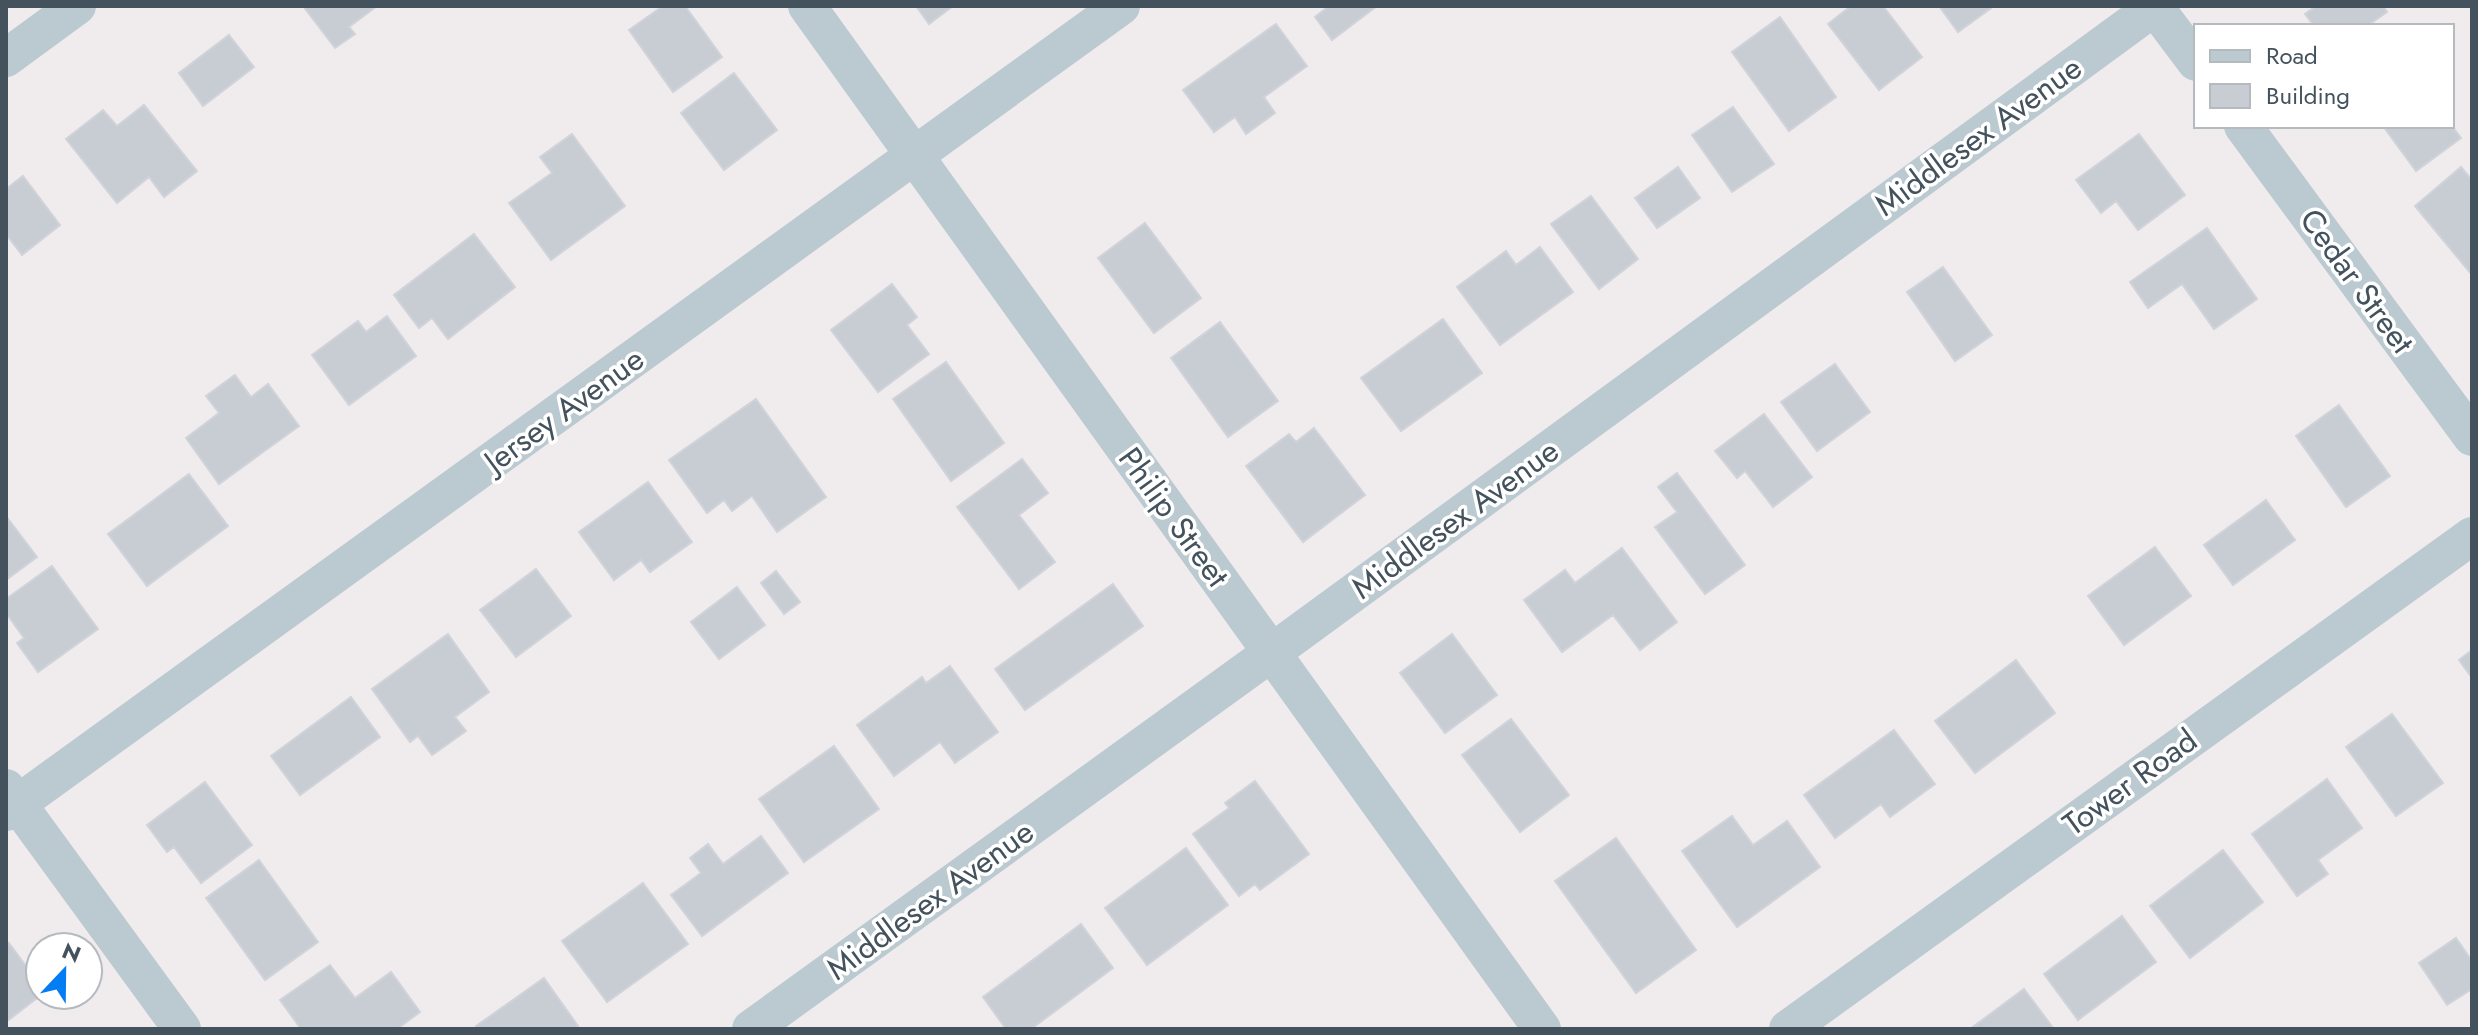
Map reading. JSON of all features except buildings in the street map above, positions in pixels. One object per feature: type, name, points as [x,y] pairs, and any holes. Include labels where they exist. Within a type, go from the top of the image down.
[{"type":"street","points":[[6,58],[77,6]]},
{"type":"street","name":"Philip Street","points":[[807,6],[1542,1029]]},
{"type":"street","name":"Jersey Avenue","points":[[10,801],[916,156],[1121,6]]},
{"type":"street","points":[[2155,6],[2194,59]]},
{"type":"street","name":"Middlesex Avenue","points":[[751,1029],[2155,6]]},
{"type":"street","name":"Cedar Street","points":[[2244,128],[2472,437]]},
{"type":"street","name":"Tower Road","points":[[1788,1029],[2472,536]]},
{"type":"street","points":[[10,801],[182,1029]]}]
